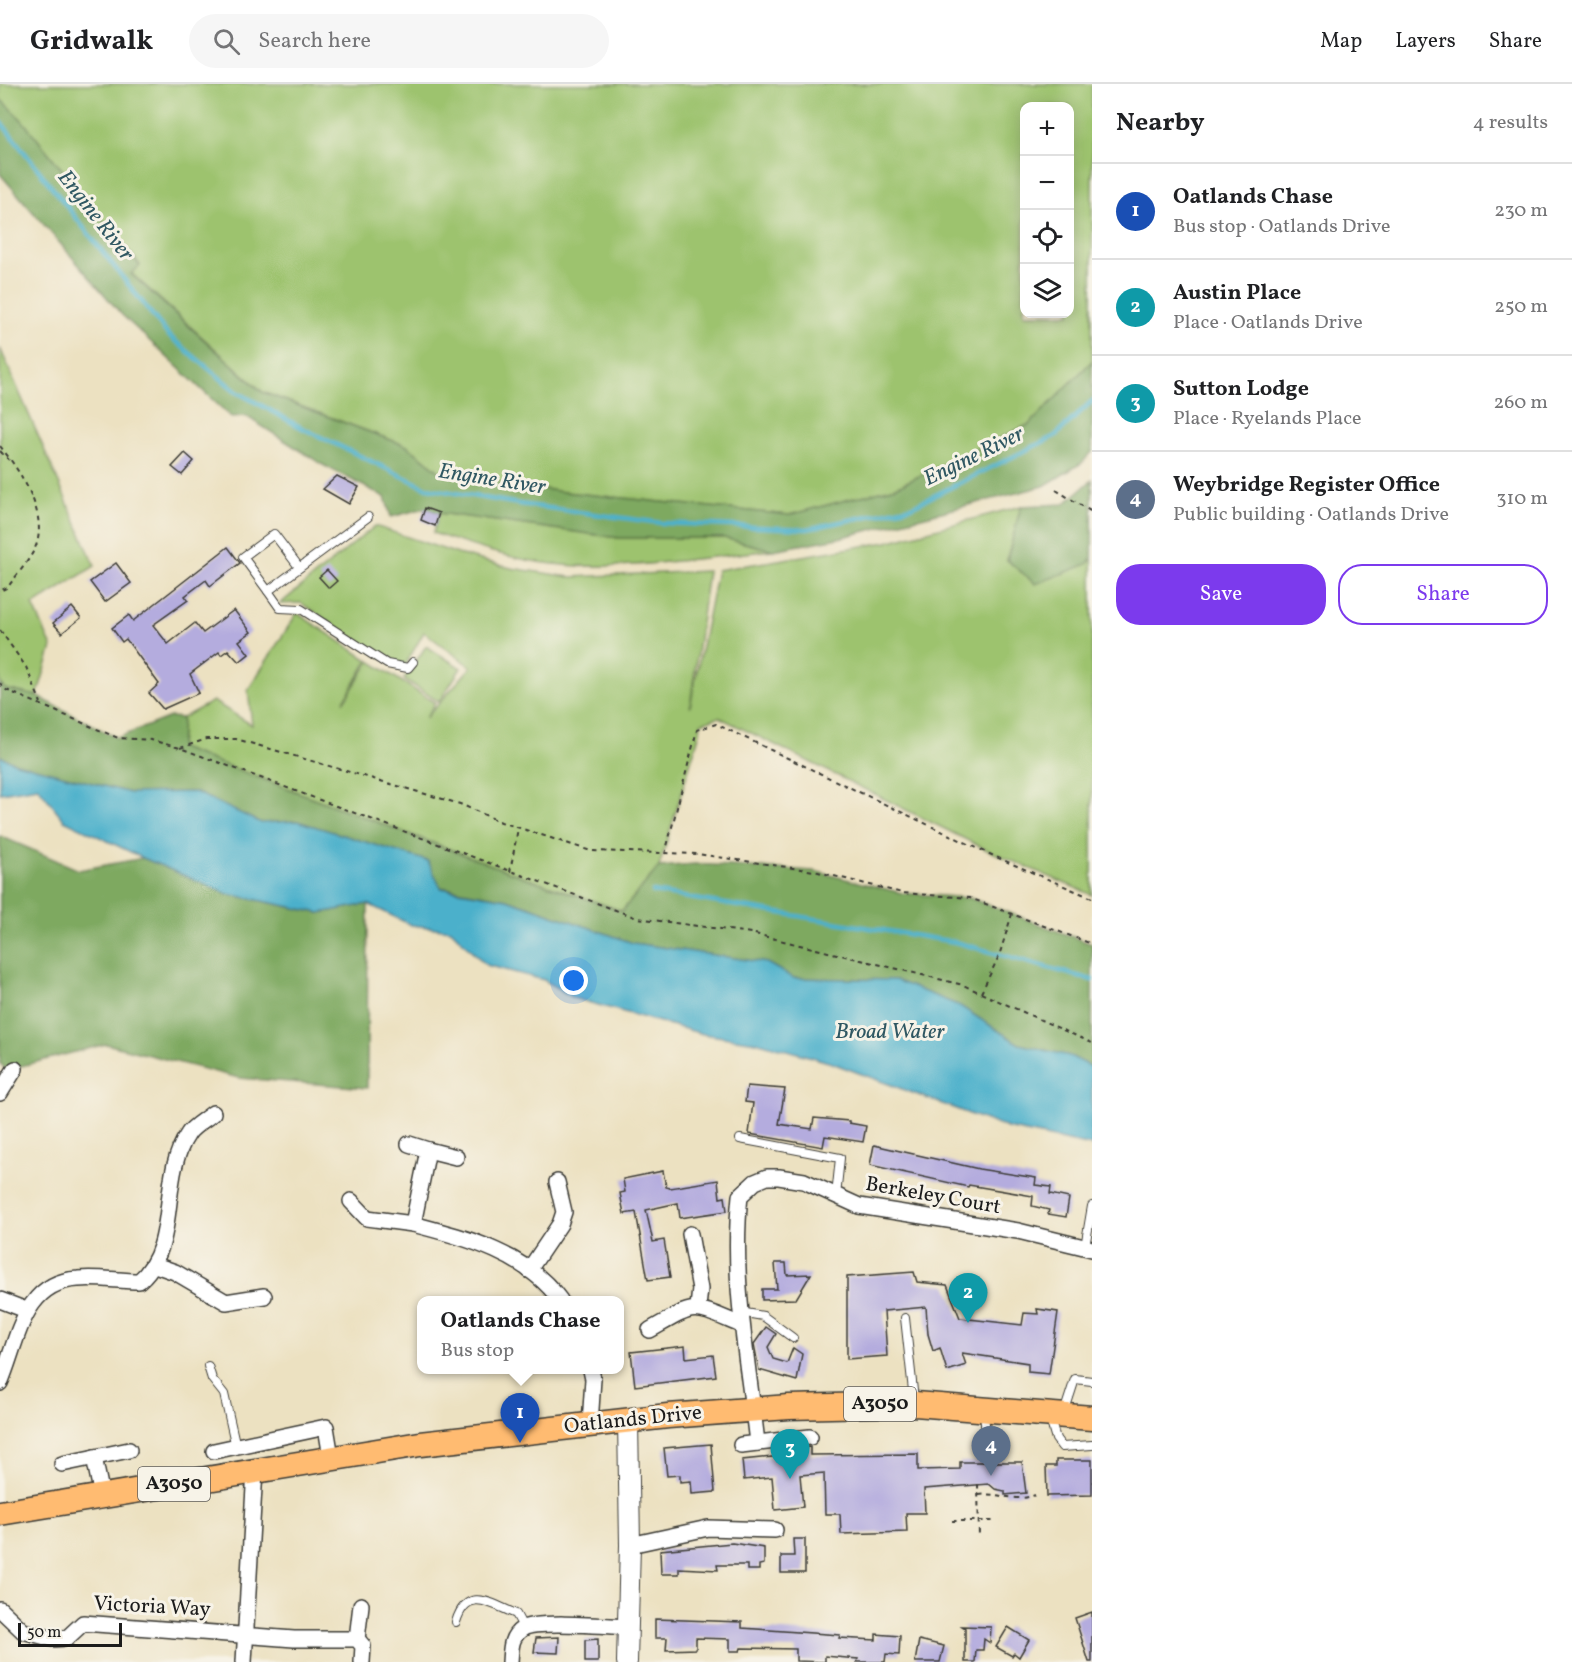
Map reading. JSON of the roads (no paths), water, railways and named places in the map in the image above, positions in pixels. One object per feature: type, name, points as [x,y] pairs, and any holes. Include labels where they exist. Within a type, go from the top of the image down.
[{"type":"main road","name":"Oatlands Drive","points":[[0,1510],[485,1435],[753,1409],[915,1404],[1092,1418]]},
{"type":"street","points":[[0,1093],[15,1069]]},
{"type":"street","points":[[0,1383],[26,1310],[37,1296],[60,1281],[79,1278],[139,1281],[155,1265],[167,1218],[175,1161],[189,1133],[213,1113]]},
{"type":"street","points":[[410,1144],[456,1157]]},
{"type":"street","points":[[413,1224],[428,1150]]},
{"type":"street","name":"Berkeley Court","points":[[810,1437],[749,1444],[753,1409],[740,1318],[737,1219],[740,1196],[755,1182],[767,1177],[804,1181],[859,1206],[1018,1231],[1088,1248]]},
{"type":"street","points":[[529,1270],[564,1212],[557,1182]]},
{"type":"street","points":[[351,1201],[367,1218],[413,1224],[467,1238],[503,1254],[529,1270],[556,1296]]},
{"type":"street","points":[[690,1234],[700,1289],[698,1307]]},
{"type":"street","points":[[155,1265],[176,1272],[226,1302],[264,1296]]},
{"type":"street","points":[[0,1300],[26,1310]]},
{"type":"street","points":[[650,1330],[689,1308],[698,1307],[740,1318]]},
{"type":"street","points":[[590,1424],[592,1374]]},
{"type":"street","points":[[627,1662],[630,1545],[628,1420]]},
{"type":"street","points":[[214,1451],[326,1427],[331,1457]]},
{"type":"street","points":[[62,1464],[129,1450]]},
{"type":"street","points":[[94,1457],[102,1496]]},
{"type":"street","points":[[244,1662],[255,1470]]},
{"type":"street","points":[[630,1545],[708,1528],[778,1530],[773,1546]]},
{"type":"street","points":[[361,1605],[357,1639],[363,1646],[362,1662]]},
{"type":"street","name":"Victoria Way","points":[[0,1609],[23,1631],[53,1639],[67,1638],[83,1623],[294,1639],[357,1639]]},
{"type":"street","points":[[510,1662],[513,1638],[523,1627],[538,1625],[628,1626]]},
{"type":"lane","points":[[268,591],[368,517]]},
{"type":"lane","points":[[299,567],[273,534],[243,557],[280,608],[301,609],[387,664],[408,669],[413,662]]},
{"type":"lane","points":[[740,1139],[840,1158],[836,1196]]},
{"type":"lane","points":[[1088,1248],[1092,1206]]},
{"type":"lane","points":[[740,1318],[764,1316],[793,1338]]},
{"type":"lane","points":[[905,1317],[915,1404]]},
{"type":"lane","points":[[208,1366],[212,1379],[224,1394],[236,1447]]},
{"type":"lane","points":[[1092,1381],[1075,1379],[1056,1414],[1056,1440],[1062,1447],[1092,1445]]},
{"type":"lane","points":[[984,1410],[987,1449]]},
{"type":"lane","points":[[456,1622],[461,1606],[468,1601],[478,1600],[516,1614],[523,1627]]},
{"type":"water","name":"Broad Water","points":[[0,756],[16,763],[130,793],[195,792],[261,823],[297,821],[428,861],[441,888],[507,899],[633,943],[767,963],[793,978],[895,980],[960,1006],[1019,1044],[1070,1056],[1092,1067],[1092,1146],[1007,1128],[832,1063],[763,1043],[703,1034],[573,998],[544,980],[486,965],[451,930],[411,925],[368,904],[320,913],[228,894],[143,858],[64,820],[38,787],[0,793]]},
{"type":"waterway","name":"Engine River","points":[[0,121],[168,335],[237,392],[304,429],[427,488],[519,504],[661,523],[807,529],[911,507],[1055,436],[1092,401]]},
{"type":"waterway","points":[[653,892],[955,942],[1092,980]]},
{"type":"place","name":"Austin Place","points":[[968,1323]]},
{"type":"place","name":"Oatlands Chase","points":[[520,1443]]},
{"type":"place","name":"Weybridge Register Office","points":[[991,1476]]},
{"type":"place","name":"Sutton Lodge","points":[[790,1479]]}]
